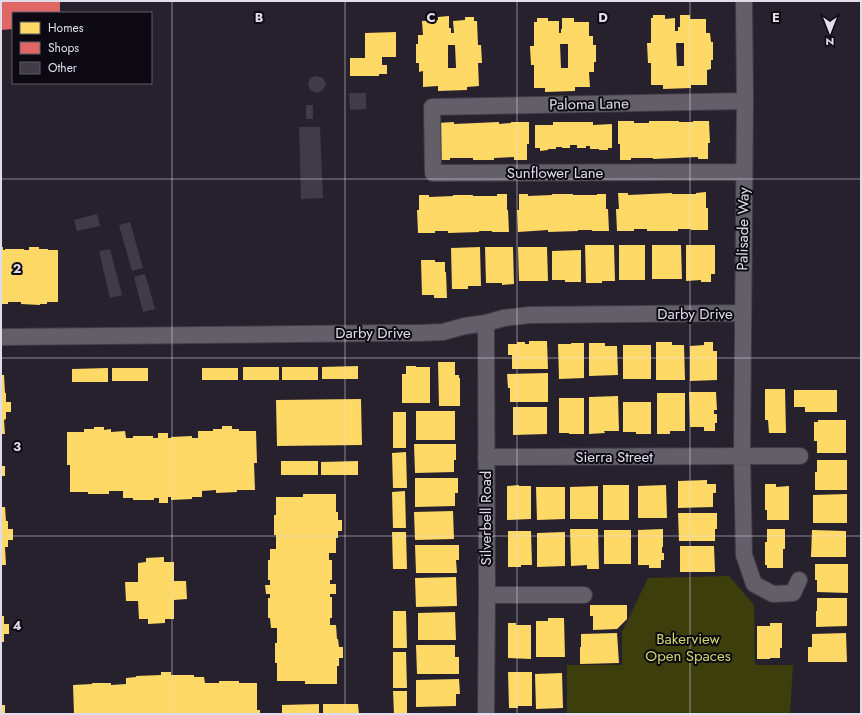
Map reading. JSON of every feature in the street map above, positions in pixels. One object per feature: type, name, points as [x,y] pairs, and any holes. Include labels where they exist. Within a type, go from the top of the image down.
[{"type":"street","name":"Palisade Way","points":[[744,1],[745,101],[742,456],[744,554],[754,584],[772,594],[793,593],[799,580]]},
{"type":"street","name":"Paloma Lane","points":[[432,107],[745,101]]},
{"type":"street","name":"Sunflower Lane","points":[[432,107],[433,173],[744,172]]},
{"type":"street","name":"Darby Drive","points":[[1,337],[419,333],[443,332],[504,318],[530,315],[743,313]]},
{"type":"street","name":"Silverbell Road","points":[[486,323],[486,714]]},
{"type":"street","points":[[742,456],[800,456]]},
{"type":"street","name":"Sierra Street","points":[[486,457],[742,456]]},
{"type":"street","points":[[487,595],[584,594]]},
{"type":"green space","name":"Bakerview Open Spaces","points":[[729,576],[754,605],[755,665],[793,665],[790,714],[567,714],[567,665],[622,665],[622,632],[648,578]]},
{"type":"building: Homes","points":[[653,15],[665,15],[665,19],[675,18],[675,31],[678,31],[678,27],[680,27],[680,15],[690,15],[690,19],[706,19],[706,33],[710,33],[711,42],[713,42],[713,60],[711,60],[711,69],[707,70],[707,85],[691,85],[691,88],[663,89],[663,85],[651,85],[651,63],[648,63],[647,43],[651,43],[651,18],[653,18]],"holes":[[[676,43],[684,43],[684,66],[677,66]]]},
{"type":"building: Homes","points":[[449,16],[449,28],[451,28],[451,33],[454,33],[453,21],[465,20],[465,17],[474,17],[474,21],[477,21],[478,45],[481,45],[482,63],[478,63],[479,86],[467,87],[467,90],[438,91],[438,86],[423,87],[423,71],[419,72],[419,63],[416,63],[416,44],[418,44],[418,35],[423,35],[422,21],[438,20],[438,17]],"holes":[[[448,45],[455,45],[456,68],[448,68]]]},
{"type":"building: Homes","points":[[537,18],[548,18],[548,21],[559,21],[559,33],[561,33],[562,18],[574,18],[574,22],[589,22],[589,36],[593,36],[593,45],[596,45],[596,62],[594,62],[594,72],[589,72],[590,87],[575,87],[575,91],[545,92],[545,88],[534,88],[534,65],[531,65],[530,46],[534,46],[534,22],[537,22]],"holes":[[[560,44],[568,44],[568,68],[561,68]]]},
{"type":"building: Homes","points":[[396,32],[396,57],[382,57],[382,65],[387,65],[387,74],[379,74],[379,76],[350,76],[350,58],[365,58],[365,33]]},
{"type":"building: Homes","points":[[618,121],[649,123],[649,121],[709,121],[710,143],[708,143],[708,159],[698,159],[698,157],[653,159],[631,158],[631,160],[620,160]]},
{"type":"building: Homes","points":[[454,122],[454,124],[499,122],[499,124],[529,122],[527,160],[514,160],[514,157],[494,158],[494,160],[450,158],[450,160],[440,160],[437,123]]},
{"type":"building: Homes","points":[[553,122],[593,122],[593,125],[612,124],[612,148],[608,148],[608,150],[599,150],[590,149],[590,146],[586,146],[586,148],[577,148],[577,145],[570,145],[570,148],[556,147],[556,149],[540,151],[540,148],[535,148],[535,125],[553,125]]},
{"type":"building: Homes","points":[[706,192],[708,230],[678,229],[678,231],[647,231],[647,229],[634,229],[634,231],[617,231],[616,209],[619,209],[618,193],[628,193],[628,195],[672,193],[696,194]]},
{"type":"building: Homes","points":[[497,194],[507,194],[509,232],[479,231],[448,233],[448,231],[435,231],[435,233],[418,233],[417,210],[419,210],[419,195],[429,195],[429,197],[453,195],[497,196]]},
{"type":"building: Homes","points":[[519,194],[528,194],[528,196],[552,194],[606,194],[606,209],[608,209],[609,231],[578,230],[548,232],[548,230],[518,232],[517,210],[519,210]]},
{"type":"building: Homes","points":[[585,245],[614,245],[615,281],[586,283]]},
{"type":"building: Homes","points":[[619,245],[645,245],[645,280],[619,280]]},
{"type":"building: Homes","points":[[652,245],[681,245],[682,279],[652,279]]},
{"type":"building: Homes","points":[[686,245],[715,245],[715,274],[711,274],[711,282],[701,282],[701,280],[686,281]]},
{"type":"building: Homes","points":[[1,247],[3,247],[3,250],[29,250],[29,247],[39,247],[39,249],[58,250],[58,302],[47,302],[47,304],[40,305],[21,304],[21,302],[8,302],[8,304],[1,304]]},
{"type":"building: Homes","points":[[480,247],[481,286],[468,286],[468,289],[452,289],[451,248]]},
{"type":"building: Homes","points":[[485,247],[513,247],[514,284],[502,285],[502,283],[486,283]]},
{"type":"building: Homes","points":[[518,247],[547,247],[548,281],[519,281]]},
{"type":"building: Homes","points":[[581,250],[581,282],[552,280],[552,251]]},
{"type":"building: Homes","points":[[421,260],[445,262],[447,298],[434,298],[434,295],[422,295]]},
{"type":"building: Homes","points":[[529,341],[547,341],[548,369],[512,369],[512,355],[508,355],[508,344],[525,342],[525,344],[529,344]]},
{"type":"building: Homes","points":[[656,342],[672,342],[672,345],[684,345],[685,380],[656,380]]},
{"type":"building: Homes","points":[[704,342],[713,342],[713,351],[717,351],[717,380],[690,381],[690,346],[704,345]]},
{"type":"building: Homes","points":[[584,343],[584,378],[559,379],[558,344]]},
{"type":"building: Homes","points":[[589,343],[605,343],[605,346],[617,346],[618,375],[589,376]]},
{"type":"building: Homes","points":[[623,345],[651,345],[651,379],[623,379]]},
{"type":"building: Homes","points":[[438,362],[455,362],[455,375],[459,375],[460,378],[460,406],[439,406]]},
{"type":"building: Homes","points":[[358,366],[358,379],[322,379],[322,367]]},
{"type":"building: Homes","points":[[406,366],[430,367],[430,403],[402,403],[402,374],[406,374]]},
{"type":"building: Homes","points":[[243,367],[279,367],[279,380],[243,380]]},
{"type":"building: Homes","points":[[282,367],[318,367],[318,380],[282,380]]},
{"type":"building: Homes","points":[[108,368],[108,382],[72,382],[72,369]]},
{"type":"building: Homes","points":[[112,368],[148,368],[148,381],[112,381]]},
{"type":"building: Homes","points":[[202,368],[238,368],[238,380],[202,380]]},
{"type":"building: Homes","points":[[548,373],[548,402],[510,402],[510,388],[508,388],[507,374]]},
{"type":"building: Homes","points":[[1,375],[4,375],[6,402],[11,402],[11,412],[6,412],[6,419],[4,420],[5,434],[1,434]]},
{"type":"building: Homes","points":[[765,389],[785,389],[786,433],[769,433],[768,420],[765,420]]},
{"type":"building: Homes","points":[[794,390],[837,390],[837,412],[805,412],[805,407],[794,407]]},
{"type":"building: Homes","points":[[689,392],[716,392],[717,410],[714,410],[714,414],[717,414],[717,423],[715,423],[715,431],[704,431],[704,427],[690,427]]},
{"type":"building: Homes","points":[[657,393],[685,393],[685,431],[670,431],[670,434],[657,434]]},
{"type":"building: Homes","points":[[618,396],[619,431],[604,431],[605,433],[589,434],[589,397]]},
{"type":"building: Homes","points":[[559,398],[584,398],[584,434],[559,433]]},
{"type":"building: Homes","points":[[361,399],[362,445],[277,446],[276,400]]},
{"type":"building: Homes","points":[[623,402],[651,402],[651,434],[623,432]]},
{"type":"building: Homes","points":[[513,407],[547,407],[547,434],[513,435]]},
{"type":"building: Homes","points":[[416,411],[455,411],[455,440],[416,440]]},
{"type":"building: Homes","points":[[393,412],[406,412],[406,448],[393,448]]},
{"type":"building: Homes","points":[[818,420],[846,420],[846,453],[817,453],[817,441],[814,441],[814,422],[818,422]]},
{"type":"building: Homes","points":[[222,426],[232,426],[232,429],[239,429],[239,431],[256,431],[257,463],[254,463],[255,490],[237,490],[237,492],[216,493],[216,490],[202,491],[202,497],[192,497],[192,499],[171,500],[171,497],[168,497],[168,503],[159,503],[159,498],[154,498],[154,500],[133,500],[133,498],[123,498],[123,491],[109,491],[109,494],[70,492],[70,465],[67,465],[67,432],[84,432],[84,429],[104,427],[104,430],[111,429],[111,432],[125,431],[126,438],[133,438],[133,436],[153,436],[153,438],[158,438],[158,433],[168,433],[168,438],[192,436],[192,438],[198,438],[198,431],[213,431],[213,429],[222,429]]},
{"type":"building: Homes","points":[[414,444],[456,444],[454,472],[415,473]]},
{"type":"building: Homes","points":[[406,452],[407,488],[393,488],[392,453]]},
{"type":"building: Homes","points":[[817,460],[847,460],[847,490],[815,490]]},
{"type":"building: Homes","points":[[281,461],[318,461],[318,475],[281,475]]},
{"type":"building: Homes","points":[[358,461],[358,475],[321,475],[321,462]]},
{"type":"building: Homes","points":[[1,466],[5,466],[5,476],[1,476]]},
{"type":"building: Homes","points":[[415,478],[458,478],[458,493],[455,493],[455,506],[415,507]]},
{"type":"building: Homes","points":[[707,480],[707,484],[716,484],[716,493],[713,493],[713,507],[678,508],[678,481]]},
{"type":"building: Homes","points":[[765,484],[776,484],[776,487],[789,486],[789,520],[767,520],[767,510],[765,510]]},
{"type":"building: Homes","points":[[603,485],[629,485],[629,520],[603,520]]},
{"type":"building: Homes","points":[[666,485],[667,518],[638,518],[638,486]]},
{"type":"building: Homes","points":[[507,486],[531,486],[531,519],[507,520]]},
{"type":"building: Homes","points":[[598,486],[598,519],[570,519],[570,487]]},
{"type":"building: Homes","points":[[536,487],[565,487],[565,519],[537,520]]},
{"type":"building: Homes","points":[[405,491],[406,528],[393,528],[392,492]]},
{"type":"building: Homes","points":[[303,494],[336,494],[336,512],[338,512],[338,520],[342,520],[342,531],[338,531],[338,538],[336,538],[336,553],[329,553],[329,560],[332,560],[332,580],[330,580],[330,584],[336,584],[336,594],[330,594],[330,597],[332,597],[332,618],[330,618],[330,625],[336,625],[339,647],[343,647],[343,658],[339,658],[339,666],[337,666],[337,684],[305,684],[305,681],[277,681],[275,643],[277,643],[277,628],[271,628],[270,618],[268,618],[268,598],[270,598],[270,594],[266,594],[265,585],[270,585],[270,580],[268,580],[268,560],[270,560],[270,549],[276,549],[274,515],[276,515],[276,497],[303,497]]},
{"type":"building: Homes","points":[[847,494],[847,523],[813,523],[813,495]]},
{"type":"building: Homes","points":[[1,507],[5,507],[8,529],[13,529],[13,540],[8,540],[8,547],[5,547],[6,565],[1,565]]},
{"type":"building: Homes","points":[[453,511],[454,539],[415,540],[414,512]]},
{"type":"building: Homes","points":[[678,513],[717,513],[715,541],[679,541]]},
{"type":"building: Homes","points":[[570,529],[598,529],[599,569],[587,569],[587,565],[571,566]]},
{"type":"building: Homes","points":[[663,529],[662,553],[664,553],[664,560],[661,560],[661,568],[649,568],[649,565],[638,565],[638,530]]},
{"type":"building: Homes","points":[[767,529],[785,529],[783,568],[767,568],[767,565],[765,565],[765,542],[767,542]]},
{"type":"building: Homes","points":[[604,530],[631,530],[631,564],[604,564]]},
{"type":"building: Homes","points":[[812,530],[846,531],[846,557],[811,557]]},
{"type":"building: Homes","points":[[508,531],[531,531],[532,565],[508,567]]},
{"type":"building: Homes","points":[[392,532],[406,532],[407,569],[393,569]]},
{"type":"building: Homes","points":[[565,532],[565,566],[537,567],[537,533]]},
{"type":"building: Homes","points":[[415,545],[459,545],[459,560],[456,560],[457,573],[416,573]]},
{"type":"building: Homes","points":[[680,546],[714,546],[715,572],[680,572]]},
{"type":"building: Homes","points":[[164,557],[164,562],[174,562],[174,581],[186,581],[187,599],[174,600],[174,619],[165,619],[165,623],[148,624],[148,619],[139,619],[138,601],[126,601],[125,582],[138,582],[138,563],[146,562],[146,558]]},
{"type":"building: Homes","points":[[815,564],[848,564],[848,593],[817,592]]},
{"type":"building: Homes","points":[[456,577],[457,606],[416,607],[415,578]]},
{"type":"building: Homes","points":[[817,598],[847,598],[847,626],[816,627]]},
{"type":"building: Homes","points":[[590,605],[627,605],[627,619],[617,629],[593,630],[593,616],[590,616]]},
{"type":"building: Homes","points":[[393,611],[406,611],[407,648],[393,648]]},
{"type":"building: Homes","points":[[455,612],[456,640],[418,640],[418,613]]},
{"type":"building: Homes","points":[[1,616],[4,616],[4,624],[9,624],[9,634],[4,634],[4,642],[1,642]]},
{"type":"building: Homes","points":[[548,618],[564,618],[565,657],[536,657],[536,621],[548,621]]},
{"type":"building: Homes","points":[[508,623],[516,623],[516,625],[531,625],[531,659],[508,658]]},
{"type":"building: Homes","points":[[770,623],[782,623],[782,648],[780,648],[780,658],[757,659],[757,626],[770,626]]},
{"type":"building: Homes","points":[[617,633],[619,663],[580,664],[581,634]]},
{"type":"building: Homes","points":[[846,633],[847,662],[808,662],[808,647],[812,647],[812,634]]},
{"type":"building: Homes","points":[[416,645],[455,645],[455,657],[459,657],[459,674],[417,674]]},
{"type":"building: Homes","points":[[393,652],[406,652],[407,688],[393,688]]},
{"type":"building: Homes","points":[[161,672],[171,672],[171,675],[194,675],[194,677],[204,677],[205,683],[239,681],[239,683],[257,683],[257,710],[260,710],[260,714],[74,714],[73,685],[92,683],[111,683],[111,685],[126,684],[126,678],[161,675]]},
{"type":"building: Homes","points":[[508,672],[532,672],[532,706],[518,706],[518,708],[509,708]]},
{"type":"building: Homes","points":[[562,673],[563,708],[536,709],[535,674]]},
{"type":"building: Homes","points":[[459,679],[460,694],[456,694],[456,706],[416,707],[416,680]]},
{"type":"building: Homes","points":[[1,691],[2,705],[5,705],[5,714],[1,714]]},
{"type":"building: Homes","points":[[393,691],[407,691],[407,714],[394,714]]},
{"type":"building: Homes","points":[[319,704],[319,714],[282,714],[282,705]]},
{"type":"building: Homes","points":[[323,704],[358,704],[359,714],[323,714]]},
{"type":"building: Shops","points":[[1,1],[60,1],[60,12],[12,12],[12,29],[1,30]]},
{"type":"building: Other","points":[[317,76],[323,78],[326,84],[323,90],[317,93],[310,90],[308,83],[310,78]]},
{"type":"building: Other","points":[[349,93],[366,93],[366,109],[350,110]]},
{"type":"building: Other","points":[[306,105],[313,105],[313,119],[306,119]]},
{"type":"building: Other","points":[[299,127],[320,127],[323,198],[301,199]]},
{"type":"building: Other","points":[[97,214],[100,226],[77,231],[74,220]]},
{"type":"building: Other","points":[[130,222],[143,268],[132,271],[119,225]]},
{"type":"building: Other","points":[[110,249],[122,295],[110,298],[99,251]]},
{"type":"building: Other","points":[[145,274],[155,309],[143,312],[134,277]]}]
